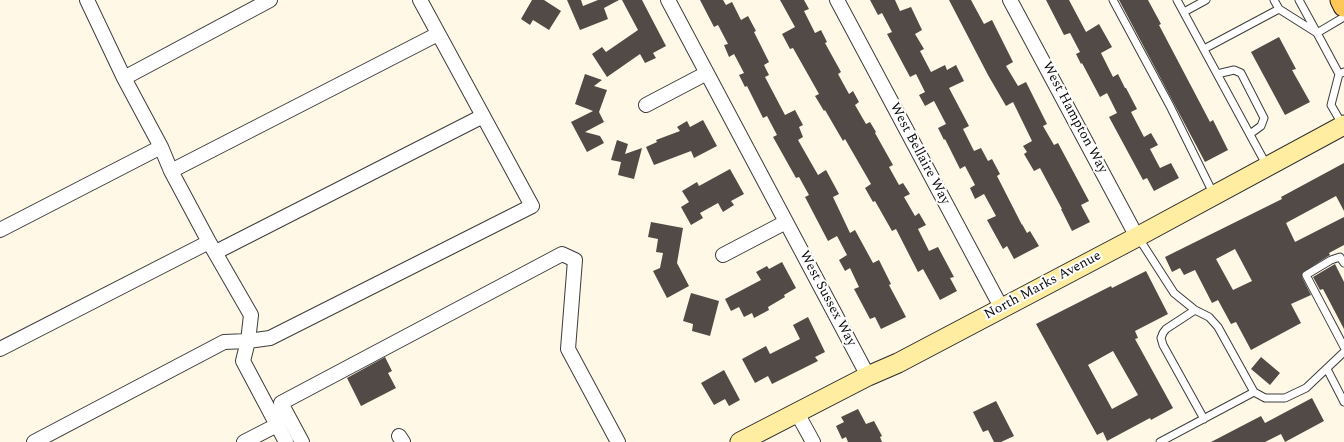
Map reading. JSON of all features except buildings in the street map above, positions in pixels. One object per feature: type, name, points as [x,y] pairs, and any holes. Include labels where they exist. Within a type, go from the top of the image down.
[{"type":"main road","points":[[1341,0],[1344,6]]},
{"type":"main road","name":"North Marks Avenue","points":[[740,442],[868,376],[898,363],[1001,307],[1137,237],[1343,125]]},
{"type":"street","points":[[87,0],[124,78],[161,146],[171,171],[250,315],[248,341],[243,361],[286,442]]},
{"type":"street","points":[[124,78],[270,0]]},
{"type":"street","points":[[34,442],[224,342],[270,338],[532,206],[420,0]]},
{"type":"street","name":"West Sussex Way","points":[[668,0],[868,376]]},
{"type":"street","name":"West Bellaire Way","points":[[837,0],[1001,307]]},
{"type":"street","name":"West Hampton Way","points":[[1010,0],[1137,237]]},
{"type":"street","points":[[171,171],[438,34]]},
{"type":"street","points":[[646,105],[707,73]]},
{"type":"street","points":[[0,349],[483,116]]},
{"type":"street","points":[[0,230],[161,146]]},
{"type":"street","points":[[723,255],[786,222]]},
{"type":"street","points":[[302,442],[281,403],[562,254],[575,260],[568,349],[618,442]]},
{"type":"street","points":[[797,413],[813,442]]},
{"type":"street","points":[[244,442],[277,425]]},
{"type":"lane","points":[[1113,0],[1170,106],[1214,195]]},
{"type":"lane","points":[[1177,0],[1268,166]]},
{"type":"lane","points":[[1184,12],[1206,0]]},
{"type":"lane","points":[[1274,0],[1279,8],[1316,33]]},
{"type":"lane","points":[[1299,0],[1316,33],[1341,73],[1331,105],[1343,125]]},
{"type":"lane","points":[[1204,49],[1279,8]]},
{"type":"lane","points":[[1316,33],[1344,17]]},
{"type":"lane","points":[[1218,74],[1234,70],[1241,73],[1264,118],[1260,126],[1250,134]]},
{"type":"lane","points":[[1137,237],[1174,293],[1195,310],[1209,317],[1218,327],[1254,392],[1264,398],[1284,398],[1306,388],[1344,352]]},
{"type":"lane","points":[[1344,263],[1340,257],[1331,260],[1306,275],[1344,347]]},
{"type":"lane","points":[[1195,310],[1166,329],[1161,338],[1163,345],[1204,419]]},
{"type":"lane","points":[[1327,369],[1344,402]]},
{"type":"lane","points":[[1160,442],[1254,392]]}]
